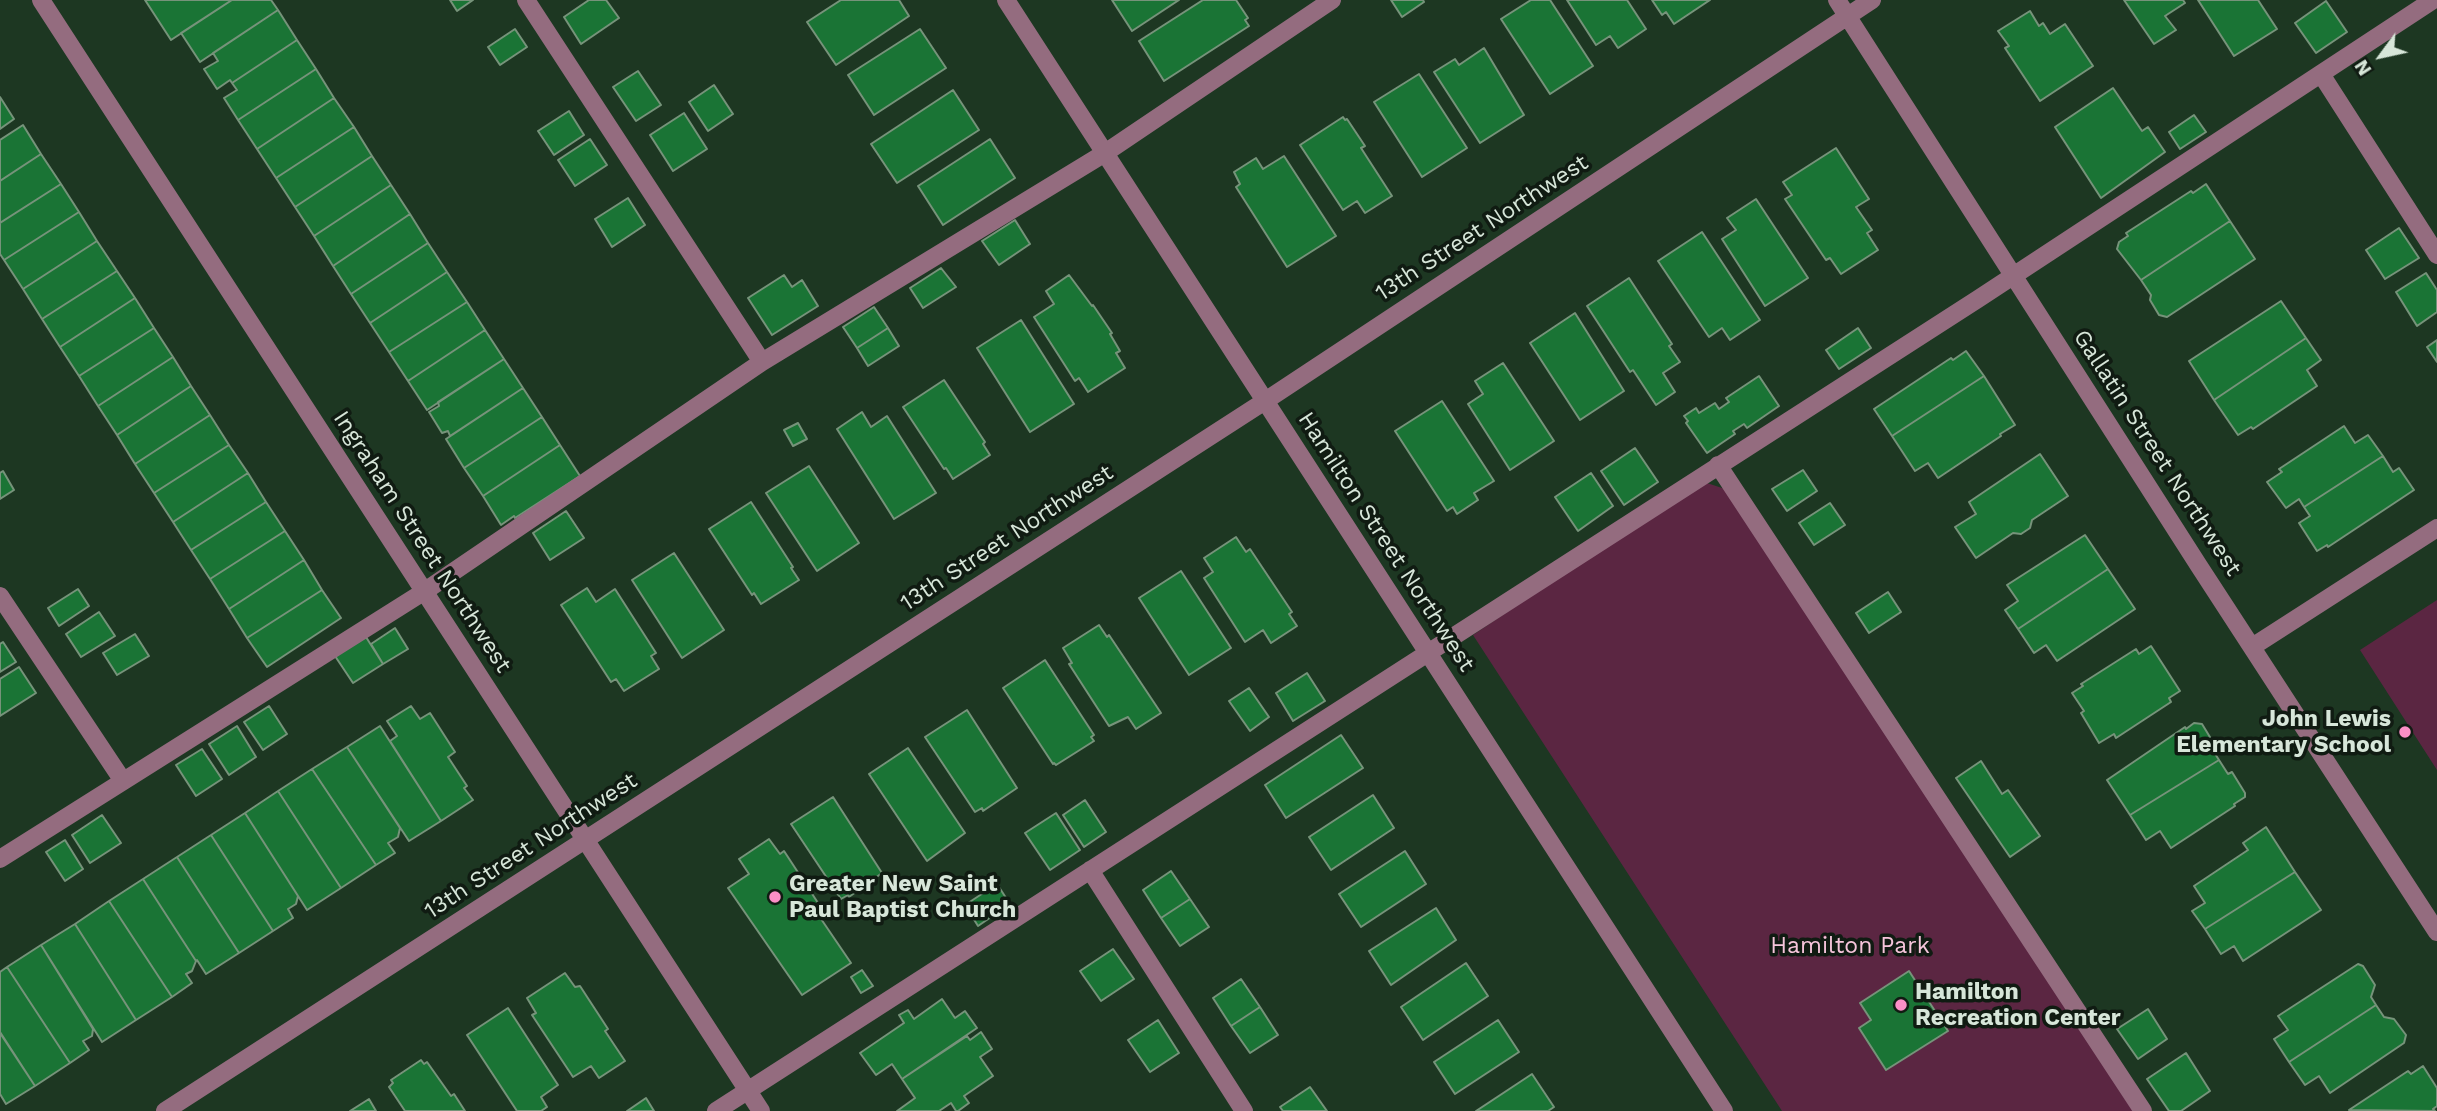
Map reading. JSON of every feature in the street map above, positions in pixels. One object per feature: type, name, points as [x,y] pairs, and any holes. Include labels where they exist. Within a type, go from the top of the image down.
[{"type":"street","name":"Ingraham Street Northwest","points":[[41,0],[761,1111]]},
{"type":"street","points":[[526,0],[762,362]]},
{"type":"street","name":"Hamilton Street Northwest","points":[[1006,0],[1724,1111]]},
{"type":"street","points":[[0,859],[425,591],[762,362],[1105,153],[1332,0]]},
{"type":"street","name":"Gallatin Street Northwest","points":[[1837,0],[2437,932]]},
{"type":"street","name":"13th Street Northwest","points":[[164,1111],[1265,401],[1872,0]]},
{"type":"street","points":[[716,1111],[2014,275],[2433,0]]},
{"type":"street","points":[[2321,74],[2437,255]]},
{"type":"street","points":[[1718,465],[2143,1111]]},
{"type":"street","points":[[2252,647],[2437,528]]},
{"type":"street","points":[[0,596],[123,781]]},
{"type":"street","points":[[1090,870],[1244,1111]]},
{"type":"green space","name":"Hamilton Park","points":[[1701,481],[1728,490],[2133,1111],[1782,1111],[1473,635]]},
{"type":"green space","points":[[2437,600],[2437,770],[2360,650]]},
{"type":"building","points":[[145,0],[232,0],[171,40]]},
{"type":"building","points":[[232,0],[271,0],[278,10],[200,62],[181,33]]},
{"type":"building","points":[[450,0],[473,0],[457,11]]},
{"type":"building","points":[[589,0],[606,0],[619,18],[581,44],[564,17]]},
{"type":"building","points":[[841,0],[899,0],[909,16],[836,65],[807,22]]},
{"type":"building","points":[[1112,0],[1179,0],[1132,31]]},
{"type":"building","points":[[1203,0],[1236,0],[1248,18],[1245,20],[1249,26],[1164,81],[1139,41]]},
{"type":"building","points":[[1391,0],[1423,0],[1424,2],[1402,17]]},
{"type":"building","points":[[1531,0],[1550,0],[1593,66],[1550,94],[1501,19]]},
{"type":"building","points":[[1567,0],[1627,0],[1646,29],[1618,48],[1610,36],[1596,45]]},
{"type":"building","points":[[1652,0],[1710,0],[1674,24],[1666,12],[1662,15]]},
{"type":"building","points":[[2124,0],[2183,0],[2185,3],[2165,16],[2176,30],[2154,44]]},
{"type":"building","points":[[2198,0],[2258,0],[2277,29],[2234,56]]},
{"type":"building","points":[[2326,1],[2347,32],[2316,53],[2295,23]]},
{"type":"building","points":[[278,10],[297,40],[232,83],[230,80],[217,89],[204,69],[218,61],[213,53]]},
{"type":"building","points":[[2030,11],[2039,26],[2043,23],[2050,34],[2065,24],[2093,66],[2040,101],[2005,48],[2009,46],[1998,31]]},
{"type":"building","points":[[515,29],[527,47],[500,65],[488,47]]},
{"type":"building","points":[[920,29],[946,68],[874,115],[848,75]]},
{"type":"building","points":[[297,40],[316,69],[238,120],[224,98],[237,90],[232,83]]},
{"type":"building","points":[[1484,48],[1524,115],[1480,143],[1434,72],[1455,59],[1459,65]]},
{"type":"building","points":[[316,69],[334,98],[257,149],[238,120]]},
{"type":"building","points":[[638,71],[661,105],[636,121],[613,87]]},
{"type":"building","points":[[1419,74],[1467,148],[1422,177],[1374,102]]},
{"type":"building","points":[[714,85],[733,114],[708,131],[689,102]]},
{"type":"building","points":[[2113,88],[2142,131],[2148,127],[2165,152],[2101,198],[2055,127]]},
{"type":"building","points":[[953,90],[979,130],[897,183],[871,144]]},
{"type":"building","points":[[0,97],[14,119],[0,129]]},
{"type":"building","points":[[334,98],[354,127],[276,178],[257,149]]},
{"type":"building","points":[[569,111],[584,135],[554,155],[538,131]]},
{"type":"building","points":[[684,113],[707,149],[673,171],[650,135]]},
{"type":"building","points":[[2194,115],[2206,132],[2180,149],[2169,132]]},
{"type":"building","points":[[1343,117],[1365,146],[1361,148],[1392,196],[1365,213],[1357,201],[1343,210],[1300,145]]},
{"type":"building","points":[[23,125],[41,154],[0,181],[0,140]]},
{"type":"building","points":[[354,127],[372,156],[295,207],[276,178]]},
{"type":"building","points":[[590,139],[607,165],[575,186],[558,160]]},
{"type":"building","points":[[990,139],[1015,178],[943,225],[918,186]]},
{"type":"building","points":[[1836,148],[1869,199],[1856,207],[1872,230],[1867,233],[1878,250],[1841,274],[1830,258],[1826,260],[1785,199],[1792,195],[1783,182]]},
{"type":"building","points":[[41,154],[61,184],[0,223],[0,181]]},
{"type":"building","points":[[372,156],[391,185],[314,236],[295,207]]},
{"type":"building","points":[[1284,156],[1336,236],[1287,267],[1236,187],[1240,184],[1234,172],[1256,158],[1263,169]]},
{"type":"building","points":[[61,184],[79,212],[4,260],[0,254],[0,223]]},
{"type":"building","points":[[2206,184],[2230,221],[2141,280],[2117,249],[2119,242],[2128,236],[2126,233]]},
{"type":"building","points":[[391,185],[410,214],[333,266],[314,236]]},
{"type":"building","points":[[628,198],[645,225],[612,247],[595,219]]},
{"type":"building","points":[[1756,199],[1808,278],[1765,306],[1722,239],[1736,230],[1727,218]]},
{"type":"building","points":[[79,212],[97,241],[23,289],[4,260]]},
{"type":"building","points":[[410,214],[428,243],[351,294],[333,266]]},
{"type":"building","points":[[1015,220],[1030,244],[999,265],[982,241]]},
{"type":"building","points":[[2230,221],[2255,259],[2167,317],[2159,315],[2141,280]]},
{"type":"building","points":[[2399,228],[2419,258],[2385,279],[2366,250]]},
{"type":"building","points":[[1702,232],[1760,320],[1730,340],[1722,328],[1709,337],[1658,261]]},
{"type":"building","points":[[97,241],[117,271],[42,319],[23,289]]},
{"type":"building","points":[[428,243],[447,272],[370,323],[351,294]]},
{"type":"building","points":[[941,268],[956,287],[923,308],[910,288]]},
{"type":"building","points":[[117,271],[135,298],[60,347],[42,319]]},
{"type":"building","points":[[447,272],[467,302],[389,352],[370,323]]},
{"type":"building","points":[[2426,273],[2437,290],[2437,312],[2417,326],[2396,292]]},
{"type":"building","points":[[784,275],[792,287],[802,280],[818,306],[772,335],[748,298]]},
{"type":"building","points":[[1069,275],[1112,333],[1110,334],[1120,351],[1116,353],[1125,368],[1088,392],[1079,378],[1075,381],[1034,317],[1054,304],[1046,291]]},
{"type":"building","points":[[1629,278],[1672,344],[1669,346],[1680,362],[1663,373],[1675,392],[1656,405],[1633,370],[1630,372],[1587,306]]},
{"type":"building","points":[[135,298],[154,328],[79,376],[60,347]]},
{"type":"building","points":[[2281,301],[2306,338],[2214,400],[2189,361]]},
{"type":"building","points":[[467,302],[485,330],[408,381],[389,352]]},
{"type":"building","points":[[874,307],[888,328],[857,348],[843,327]]},
{"type":"building","points":[[1575,313],[1624,391],[1580,420],[1530,343]]},
{"type":"building","points":[[1021,320],[1074,404],[1030,432],[977,348]]},
{"type":"building","points":[[154,328],[173,357],[98,406],[79,376]]},
{"type":"building","points":[[888,328],[899,346],[868,366],[857,348]]},
{"type":"building","points":[[1858,328],[1871,348],[1839,369],[1826,350]]},
{"type":"building","points":[[485,330],[504,359],[427,410],[408,381]]},
{"type":"building","points":[[2306,338],[2321,360],[2307,370],[2317,386],[2253,429],[2251,427],[2238,435],[2214,400]]},
{"type":"building","points":[[2437,340],[2437,362],[2427,347]]},
{"type":"building","points":[[1966,351],[1984,376],[1892,436],[1874,409]]},
{"type":"building","points":[[173,357],[191,386],[117,435],[98,406]]},
{"type":"building","points":[[504,359],[523,388],[450,436],[448,431],[442,433],[429,412],[439,406],[438,402]]},
{"type":"building","points":[[1503,363],[1554,441],[1510,470],[1468,404],[1483,394],[1475,381]]},
{"type":"building","points":[[1759,376],[1779,406],[1747,428],[1744,424],[1733,431],[1735,434],[1707,453],[1684,416],[1696,408],[1699,413],[1715,403],[1719,409],[1729,402],[1726,398]]},
{"type":"building","points":[[1984,376],[2015,425],[1938,478],[1928,463],[1915,471],[1892,436]]},
{"type":"building","points":[[944,380],[985,442],[983,444],[990,455],[953,479],[903,407]]},
{"type":"building","points":[[191,386],[210,415],[135,464],[117,435]]},
{"type":"building","points":[[523,388],[542,417],[464,468],[446,439]]},
{"type":"building","points":[[1442,401],[1494,481],[1474,493],[1478,500],[1457,514],[1453,507],[1447,511],[1395,431]]},
{"type":"building","points":[[862,412],[871,427],[887,416],[936,493],[894,519],[837,429]]},
{"type":"building","points":[[210,415],[229,445],[154,493],[135,464]]},
{"type":"building","points":[[542,417],[560,445],[483,496],[464,468]]},
{"type":"building","points":[[798,423],[807,439],[793,446],[784,430]]},
{"type":"building","points":[[2344,426],[2355,443],[2368,435],[2383,456],[2304,507],[2299,499],[2286,508],[2267,482],[2282,472],[2279,469]]},
{"type":"building","points":[[229,445],[248,473],[173,522],[154,493]]},
{"type":"building","points":[[560,445],[580,476],[501,525],[483,496]]},
{"type":"building","points":[[1635,448],[1658,482],[1624,505],[1601,471]]},
{"type":"building","points":[[2040,454],[2068,496],[2032,520],[2030,528],[2021,534],[2013,533],[1976,558],[1955,527],[1976,514],[1969,502]]},
{"type":"building","points":[[2383,456],[2393,472],[2399,468],[2414,490],[2328,547],[2327,545],[2317,551],[2299,523],[2310,516],[2304,507]]},
{"type":"building","points":[[809,466],[859,543],[817,571],[766,493]]},
{"type":"building","points":[[1803,470],[1817,491],[1787,511],[1772,489]]},
{"type":"building","points":[[3,471],[14,490],[0,499],[0,473]]},
{"type":"building","points":[[248,473],[266,502],[191,550],[173,522]]},
{"type":"building","points":[[1591,473],[1613,506],[1578,531],[1555,497]]},
{"type":"building","points":[[266,502],[285,531],[210,579],[191,550]]},
{"type":"building","points":[[751,502],[799,580],[761,604],[754,593],[752,595],[709,529]]},
{"type":"building","points":[[1830,503],[1845,525],[1814,545],[1799,523]]},
{"type":"building","points":[[566,511],[584,538],[550,560],[533,533]]},
{"type":"building","points":[[285,531],[304,560],[229,609],[210,579]]},
{"type":"building","points":[[2085,535],[2108,569],[2018,629],[2005,610],[2018,601],[2007,585]]},
{"type":"building","points":[[1236,537],[1246,552],[1250,549],[1292,612],[1289,614],[1297,626],[1271,643],[1263,630],[1245,642],[1204,578],[1213,572],[1204,558]]},
{"type":"building","points":[[674,553],[724,630],[682,658],[632,580]]},
{"type":"building","points":[[304,560],[322,590],[247,638],[229,609]]},
{"type":"building","points":[[2108,569],[2135,609],[2057,661],[2046,645],[2034,653],[2018,629]]},
{"type":"building","points":[[1181,571],[1231,648],[1189,675],[1139,598]]},
{"type":"building","points":[[587,588],[596,602],[615,589],[656,653],[651,656],[659,669],[624,691],[616,679],[611,682],[561,605]]},
{"type":"building","points":[[78,589],[89,606],[59,626],[48,608]]},
{"type":"building","points":[[322,590],[341,618],[267,667],[247,638]]},
{"type":"building","points":[[1888,592],[1901,612],[1869,633],[1856,613]]},
{"type":"building","points":[[99,612],[115,636],[81,657],[66,634]]},
{"type":"building","points":[[1099,625],[1107,637],[1109,635],[1161,713],[1136,729],[1128,717],[1109,726],[1069,664],[1072,663],[1063,648]]},
{"type":"building","points":[[395,628],[408,649],[383,664],[371,644]]},
{"type":"building","points":[[135,634],[149,656],[117,675],[103,653]]},
{"type":"building","points":[[366,637],[383,664],[353,683],[335,656]]},
{"type":"building","points":[[3,642],[16,662],[0,672],[0,644]]},
{"type":"building","points":[[2151,646],[2180,691],[2169,698],[2171,702],[2116,738],[2114,734],[2099,743],[2072,693],[2083,686],[2081,684],[2136,649],[2139,654]]},
{"type":"building","points":[[1045,660],[1094,735],[1091,737],[1094,741],[1056,765],[1003,688]]},
{"type":"building","points":[[19,667],[36,693],[0,716],[0,679]]},
{"type":"building","points":[[1307,673],[1325,701],[1293,721],[1276,693]]},
{"type":"building","points":[[1249,688],[1269,717],[1250,731],[1229,701]]},
{"type":"building","points":[[269,706],[287,734],[263,750],[244,722]]},
{"type":"building","points":[[411,706],[420,719],[430,713],[455,752],[448,757],[473,800],[441,821],[390,741],[397,736],[387,721]]},
{"type":"building","points":[[967,710],[1017,788],[983,811],[982,808],[975,812],[925,737]]},
{"type":"building","points":[[2194,723],[2202,724],[2213,742],[2212,749],[2219,760],[2130,815],[2107,780]]},
{"type":"building","points":[[237,726],[256,757],[229,775],[209,744]]},
{"type":"building","points":[[380,726],[441,821],[409,841],[347,747]]},
{"type":"building","points":[[1341,735],[1363,768],[1286,818],[1265,785]]},
{"type":"building","points":[[347,747],[400,828],[398,837],[388,843],[395,853],[376,865],[312,769]]},
{"type":"building","points":[[908,748],[965,833],[927,861],[869,774]]},
{"type":"building","points":[[202,749],[222,779],[196,796],[176,765]]},
{"type":"building","points":[[2219,760],[2228,774],[2232,772],[2245,797],[2171,848],[2160,831],[2146,840],[2130,815]]},
{"type":"building","points":[[1981,761],[2002,794],[2008,790],[2040,836],[2010,857],[1956,778]]},
{"type":"building","points":[[312,769],[376,865],[341,888],[278,791]]},
{"type":"building","points":[[278,791],[341,888],[307,910],[245,813]]},
{"type":"building","points":[[1373,795],[1394,828],[1331,870],[1309,837]]},
{"type":"building","points":[[833,797],[882,873],[849,897],[848,895],[841,899],[791,824]]},
{"type":"building","points":[[1085,800],[1106,832],[1084,847],[1063,815]]},
{"type":"building","points":[[245,813],[298,896],[296,904],[288,909],[293,918],[273,931],[211,835]]},
{"type":"building","points":[[1056,813],[1080,850],[1050,870],[1025,833]]},
{"type":"building","points":[[102,815],[121,843],[90,863],[72,835]]},
{"type":"building","points":[[2266,827],[2295,872],[2205,929],[2192,911],[2205,903],[2194,886],[2248,850],[2243,843]]},
{"type":"building","points":[[211,835],[273,931],[239,953],[177,857]]},
{"type":"building","points":[[769,839],[780,854],[784,851],[822,909],[817,913],[851,963],[802,995],[728,888],[749,874],[739,859]]},
{"type":"building","points":[[65,840],[83,869],[65,881],[46,852]]},
{"type":"building","points":[[1405,851],[1426,884],[1361,927],[1339,894]]},
{"type":"building","points":[[177,857],[239,953],[206,974],[143,879]]},
{"type":"building","points":[[1171,871],[1190,899],[1161,918],[1143,890]]},
{"type":"building","points":[[2295,872],[2321,910],[2243,961],[2234,946],[2221,954],[2205,929]]},
{"type":"building","points":[[143,879],[196,961],[192,971],[186,974],[192,983],[172,997],[109,901]]},
{"type":"building","points":[[997,884],[1010,904],[978,926],[965,905]]},
{"type":"building","points":[[1190,899],[1209,927],[1180,946],[1161,918]]},
{"type":"building","points":[[109,901],[172,997],[136,1020],[75,924]]},
{"type":"building","points":[[1436,908],[1456,940],[1391,985],[1369,951]]},
{"type":"building","points":[[75,924],[136,1020],[102,1042],[41,945]]},
{"type":"building","points":[[41,945],[93,1029],[92,1036],[83,1041],[89,1050],[70,1063],[7,967]]},
{"type":"building","points":[[1113,949],[1134,979],[1101,1001],[1080,971]]},
{"type":"building","points":[[1466,963],[1488,996],[1423,1040],[1401,1007]]},
{"type":"building","points":[[2358,964],[2363,966],[2375,985],[2371,997],[2376,1005],[2289,1062],[2274,1039],[2288,1030],[2278,1016]]},
{"type":"building","points":[[7,967],[70,1063],[35,1086],[0,1032],[0,972]]},
{"type":"building","points":[[862,970],[873,986],[861,993],[851,977]]},
{"type":"building","points":[[1909,971],[1948,1031],[1886,1070],[1859,1028],[1871,1020],[1860,1003]]},
{"type":"building","points":[[565,973],[575,987],[580,986],[625,1061],[599,1078],[591,1066],[573,1077],[532,1015],[536,1013],[527,998]]},
{"type":"building","points":[[1241,979],[1260,1007],[1231,1026],[1213,998]]},
{"type":"building","points":[[942,999],[955,1018],[965,1011],[977,1028],[902,1079],[892,1064],[876,1075],[860,1053],[904,1023],[899,1015],[908,1010],[914,1019]]},
{"type":"building","points":[[2376,1005],[2384,1017],[2394,1019],[2406,1035],[2404,1043],[2330,1093],[2319,1076],[2305,1085],[2289,1062]]},
{"type":"building","points":[[1260,1007],[1278,1035],[1250,1053],[1231,1026]]},
{"type":"building","points":[[508,1008],[558,1085],[541,1097],[547,1107],[541,1111],[517,1111],[467,1035]]},
{"type":"building","points":[[2148,1009],[2167,1039],[2138,1059],[2117,1029]]},
{"type":"building","points":[[1158,1020],[1179,1053],[1150,1072],[1128,1040]]},
{"type":"building","points":[[1498,1020],[1519,1052],[1455,1094],[1434,1062]]},
{"type":"building","points":[[981,1032],[992,1049],[980,1057],[993,1076],[964,1096],[969,1103],[958,1111],[951,1103],[939,1111],[897,1111],[915,1098],[902,1079],[967,1036],[970,1040]]},
{"type":"building","points":[[0,1033],[35,1086],[6,1104],[0,1094]]},
{"type":"building","points":[[2186,1053],[2210,1091],[2181,1111],[2169,1111],[2147,1079]]},
{"type":"building","points":[[421,1060],[424,1064],[427,1062],[465,1111],[405,1111],[389,1087],[393,1083],[391,1080]]},
{"type":"building","points":[[2423,1066],[2437,1088],[2437,1106],[2433,1109],[2435,1111],[2349,1110],[2408,1071],[2411,1074]]},
{"type":"building","points":[[1532,1074],[1554,1107],[1548,1111],[1476,1111]]},
{"type":"building","points":[[1310,1087],[1327,1111],[1283,1111],[1280,1107]]},
{"type":"building","points":[[646,1098],[654,1111],[627,1111]]},
{"type":"building","points":[[369,1099],[376,1111],[350,1111]]},
{"type":"place","name":"John Lewis Elementary School","points":[[2405,732]]},
{"type":"place","name":"Greater New Saint Paul Baptist Church","points":[[775,897]]},
{"type":"place","name":"Hamilton Recreation Center","points":[[1901,1005]]}]
